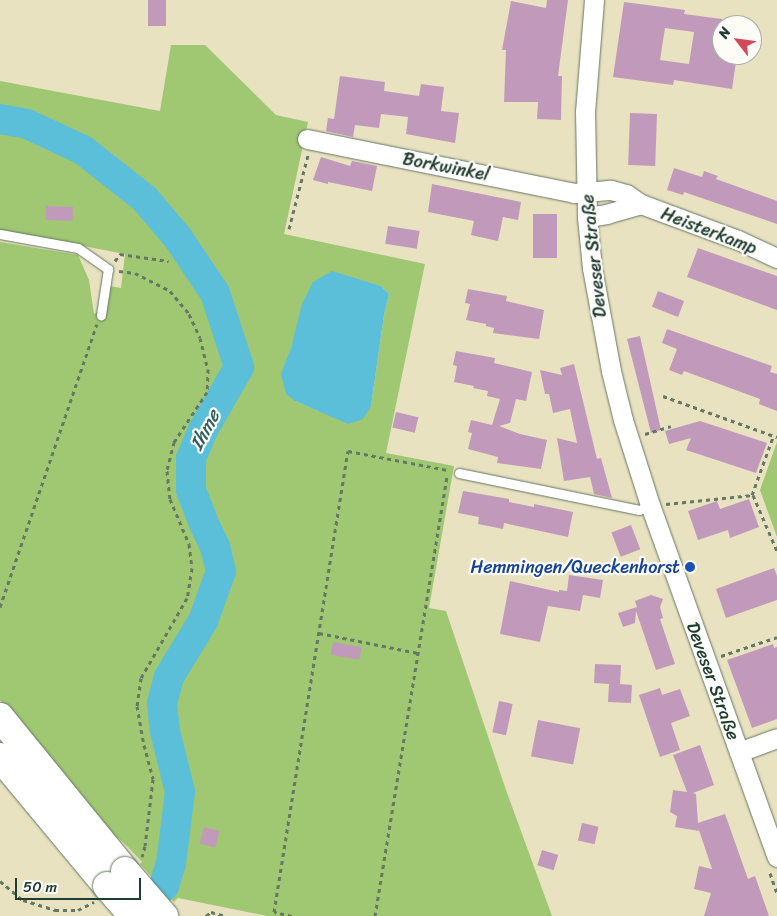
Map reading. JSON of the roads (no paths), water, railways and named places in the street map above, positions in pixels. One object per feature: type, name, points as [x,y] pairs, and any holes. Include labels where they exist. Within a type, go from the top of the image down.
[{"type":"highway","points":[[0,716],[124,873],[133,916]]},
{"type":"highway","points":[[0,757],[124,873],[164,916]]},
{"type":"street","name":"Deveser Straße","points":[[594,0],[585,111],[587,217],[600,315],[611,371],[650,505],[777,857]]},
{"type":"street","name":"Borkwinkel","points":[[308,146],[574,192],[586,192]]},
{"type":"street","name":"Heisterkamp","points":[[586,192],[612,190],[626,194],[641,204],[738,240],[777,258]]},
{"type":"street","name":"Heisterkamp","points":[[587,217],[607,214],[641,204]]},
{"type":"street","points":[[739,752],[777,738]]},
{"type":"lane","points":[[0,234],[78,248],[108,269],[101,315]]},
{"type":"lane","points":[[459,473],[639,510],[650,505]]},
{"type":"water","points":[[332,271],[381,286],[389,294],[384,315],[371,406],[363,419],[348,424],[295,401],[286,394],[281,374],[291,348],[302,304],[313,282]]},
{"type":"waterway","name":"Ihme","points":[[0,119],[27,124],[83,150],[145,199],[178,238],[215,293],[239,367],[203,430],[191,458],[191,490],[215,547],[221,571],[203,621],[169,677],[162,703],[165,731],[180,792],[171,863],[164,886],[134,916]]},
{"type":"place","name":"Hemmingen/Queckenhorst","points":[[690,567]]}]
